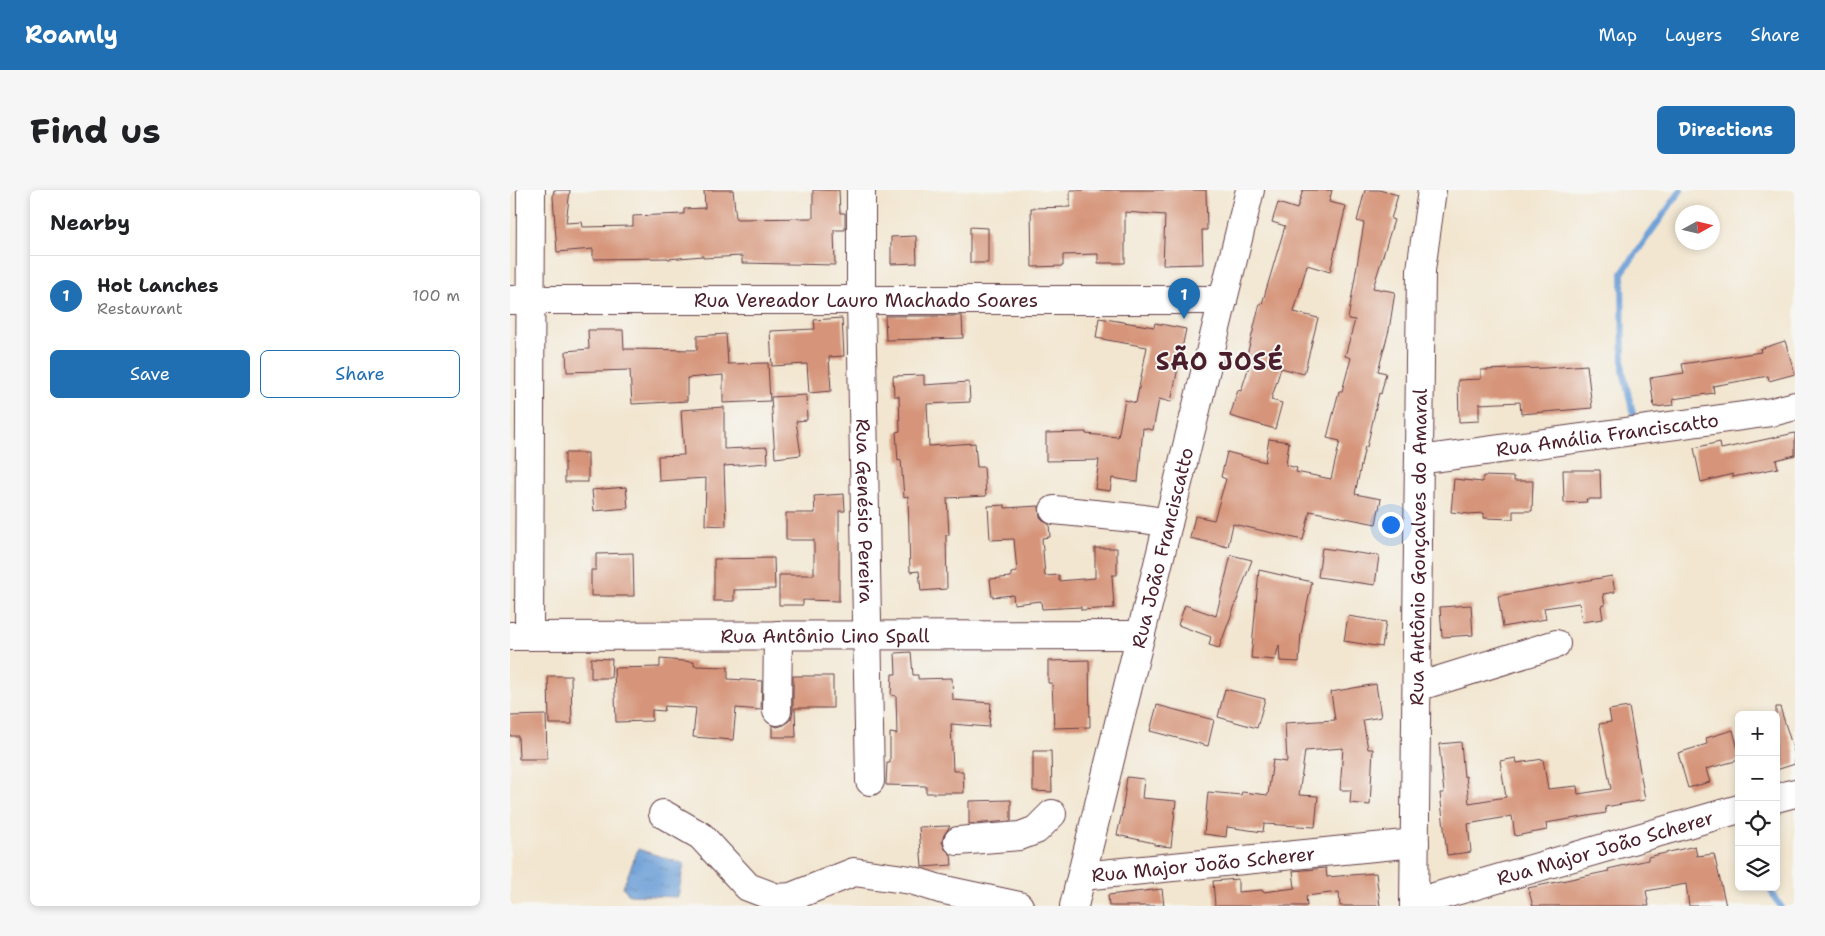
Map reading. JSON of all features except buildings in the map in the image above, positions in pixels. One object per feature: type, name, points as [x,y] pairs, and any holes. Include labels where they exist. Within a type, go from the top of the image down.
[{"type":"street","points":[[519,636],[520,300],[531,190]]},
{"type":"street","name":"Rua Genésio Pereira","points":[[861,190],[861,300],[870,781]]},
{"type":"street","name":"Rua João Franciscatto","points":[[1074,906],[1250,190]]},
{"type":"street","name":"Rua Antônio Gonçalves do Amaral","points":[[1414,905],[1421,270],[1432,190]]},
{"type":"street","name":"Rua Vereador Lauro Machado Soares","points":[[520,300],[1223,300]]},
{"type":"street","name":"Rua Amália Franciscatto","points":[[1419,460],[1772,412],[1795,406]]},
{"type":"street","points":[[1054,510],[1168,523]]},
{"type":"street","name":"Rua Antônio Lino Spall","points":[[519,636],[1141,635]]},
{"type":"street","points":[[777,710],[778,636]]},
{"type":"street","points":[[1417,687],[1556,644]]},
{"type":"street","points":[[1780,797],[1795,793]]},
{"type":"street","points":[[1014,818],[1098,810]]},
{"type":"street","name":"Rua Major João Scherer","points":[[1414,905],[1735,810]]},
{"type":"street","points":[[663,814],[701,836],[748,887],[777,898],[791,897],[854,872],[911,880],[940,889],[1019,906]]},
{"type":"street","points":[[958,841],[1020,836],[1036,830],[1052,814]]},
{"type":"street","name":"Rua Major João Scherer","points":[[1082,876],[1415,843]]},
{"type":"water","points":[[638,849],[684,864],[678,897],[629,895],[623,887]]},
{"type":"waterway","points":[[1633,414],[1623,371],[1622,273],[1681,190]]},
{"type":"waterway","points":[[1771,891],[1781,906]]},
{"type":"place","name":"Hot Lanches","points":[[1184,319]]},
{"type":"district","name":"SÃO JOSÉ","points":[[1220,362]]}]
